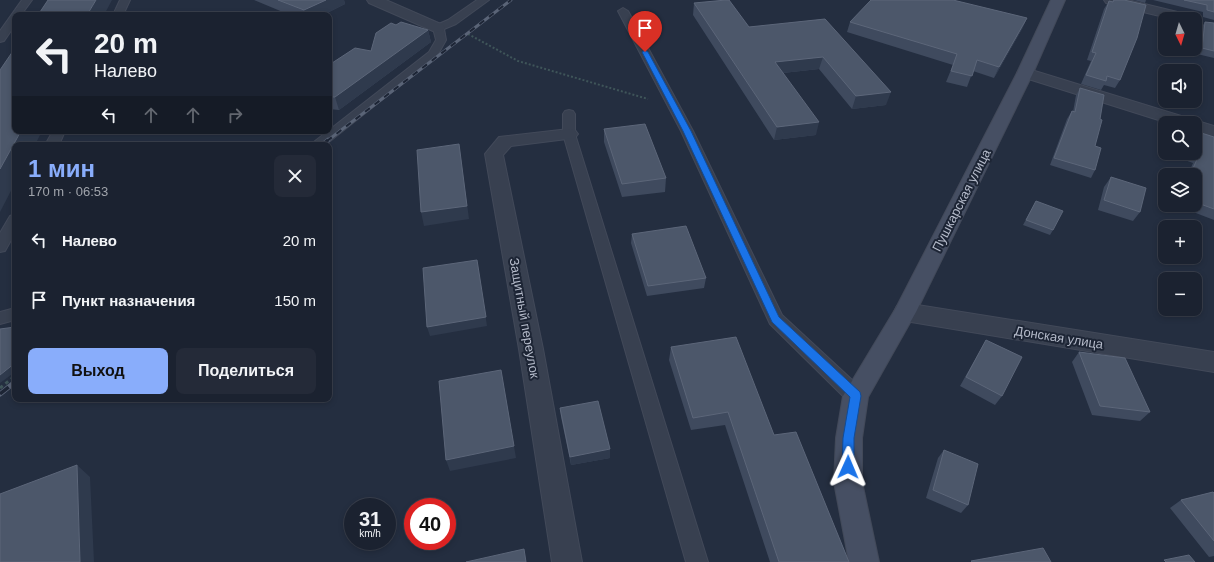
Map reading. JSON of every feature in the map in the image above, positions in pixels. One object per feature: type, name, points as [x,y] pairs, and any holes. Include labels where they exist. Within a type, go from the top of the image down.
[{"type":"street","points":[[374,0],[438,28]]},
{"type":"street","name":"Пушкарская улица","points":[[856,396],[905,312],[1025,73],[1058,0]]},
{"type":"street","points":[[1111,0],[1159,12]]},
{"type":"street","points":[[1025,73],[1163,116]]},
{"type":"street","name":"Защитный переулок","points":[[567,562],[531,349],[494,154],[504,141],[569,124]]},
{"type":"street","points":[[1202,128],[1214,132]]},
{"type":"street","name":"Донская улица","points":[[905,312],[1214,362]]},
{"type":"street","points":[[856,396],[849,438],[848,482],[864,562]]},
{"type":"lane","points":[[19,12],[27,0]]},
{"type":"lane","points":[[119,12],[125,0]]},
{"type":"lane","points":[[332,133],[434,54],[441,40],[438,28],[452,22],[484,0]]},
{"type":"lane","points":[[623,11],[674,106],[776,319],[856,396]]},
{"type":"lane","points":[[0,39],[12,22]]},
{"type":"lane","points":[[569,124],[696,562]]},
{"type":"lane","points":[[320,142],[330,134]]},
{"type":"lane","points":[[0,247],[12,225]]},
{"type":"lane","points":[[0,318],[12,315]]},
{"type":"path","points":[[438,28],[468,33],[518,61],[674,106]]},
{"type":"path","points":[[0,388],[12,378]]},
{"type":"building","points":[[48,0],[96,0],[89,12],[40,12]]},
{"type":"building","points":[[278,0],[326,0],[304,10]]},
{"type":"building","points":[[729,0],[749,27],[825,19],[891,92],[856,96],[823,57],[775,62],[819,122],[777,127],[694,3]]},
{"type":"building","points":[[871,0],[953,0],[1027,18],[999,67],[977,60],[972,76],[951,71],[957,54],[850,22]]},
{"type":"building","points":[[1114,0],[1124,0],[1146,5],[1137,38],[1120,80],[1107,76],[1106,81],[1086,75],[1096,53],[1092,52],[1109,1],[1113,2]]},
{"type":"building","points":[[1184,0],[1214,0],[1214,12],[1207,10],[1207,5]]},
{"type":"building","points":[[401,22],[428,30],[335,97],[332,97],[332,63],[355,48],[371,51],[376,33],[391,23],[396,25]]},
{"type":"building","points":[[1205,22],[1214,23],[1214,51],[1202,48]]},
{"type":"building","points":[[12,52],[12,134],[19,134],[15,142],[12,142],[12,147],[0,169],[0,70]]},
{"type":"building","points":[[1080,88],[1104,95],[1100,119],[1102,120],[1095,146],[1101,148],[1095,170],[1054,158],[1072,111],[1075,112]]},
{"type":"building","points":[[645,124],[666,178],[622,184],[604,129]]},
{"type":"building","points":[[1202,133],[1214,137],[1214,209],[1202,205],[1202,168],[1193,168],[1197,160],[1202,160]]},
{"type":"building","points":[[459,144],[467,206],[421,212],[417,150]]},
{"type":"building","points":[[1111,177],[1146,188],[1140,212],[1104,200]]},
{"type":"building","points":[[1036,201],[1063,211],[1053,230],[1026,220]]},
{"type":"building","points":[[686,226],[706,278],[648,286],[632,234]]},
{"type":"building","points":[[477,260],[486,317],[427,327],[423,268]]},
{"type":"building","points":[[12,327],[12,365],[0,375],[0,329]]},
{"type":"building","points":[[736,337],[774,435],[796,432],[849,562],[779,562],[728,412],[693,418],[671,347]]},
{"type":"building","points":[[986,340],[1022,357],[1002,396],[966,377]]},
{"type":"building","points":[[1079,352],[1125,358],[1150,412],[1100,406]]},
{"type":"building","points":[[501,370],[514,446],[446,460],[439,381]]},
{"type":"building","points":[[598,401],[610,449],[570,457],[560,408]]},
{"type":"building","points":[[944,450],[978,464],[968,505],[933,490]]},
{"type":"building","points":[[77,465],[80,562],[0,562],[0,494]]},
{"type":"building","points":[[1214,493],[1214,541],[1181,500]]},
{"type":"building","points":[[1043,548],[1051,562],[971,561]]},
{"type":"building","points":[[524,549],[526,562],[466,562]]},
{"type":"building","points":[[1189,555],[1195,562],[1166,562],[1164,560]]},
{"type":"railway","points":[[327,141],[511,0]]},
{"type":"railway","points":[[0,394],[12,384]]},
{"type":"route","points":[[645,52],[687,131],[776,319],[856,396],[849,438],[848,467]]}]
